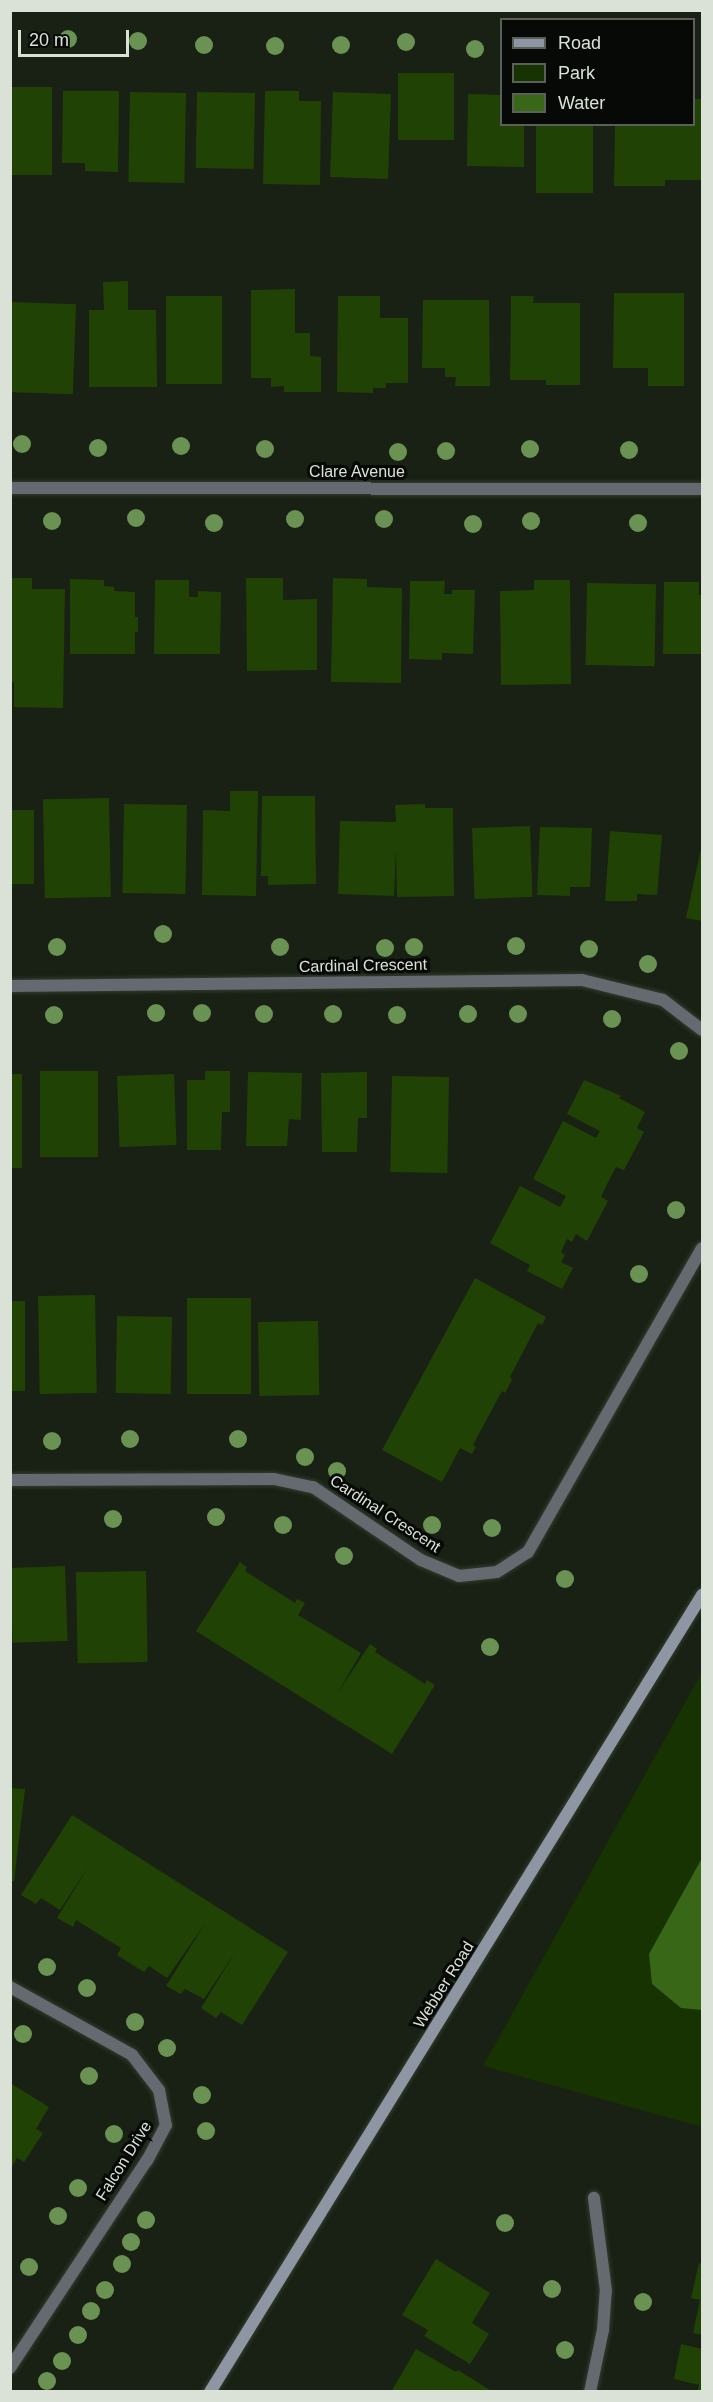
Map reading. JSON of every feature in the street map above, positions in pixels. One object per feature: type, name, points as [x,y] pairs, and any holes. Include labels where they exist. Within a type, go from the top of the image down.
[{"type":"main road","name":"Webber Road","points":[[210,2391],[702,1595]]},
{"type":"street","name":"Clare Avenue","points":[[10,488],[702,489]]},
{"type":"street","name":"Cardinal Crescent","points":[[10,986],[582,980],[663,1000],[702,1030]]},
{"type":"street","name":"Cardinal Crescent","points":[[10,1480],[274,1479],[313,1487],[421,1560],[459,1576],[497,1572],[528,1552],[702,1248]]},
{"type":"street","name":"Falcon Drive","points":[[10,1987],[132,2055],[159,2090],[166,2125],[147,2160],[10,2368]]},
{"type":"street","points":[[590,2391],[603,2330],[606,2291],[594,2198]]},
{"type":"green space","points":[[702,1672],[702,2127],[483,2066]]},
{"type":"water","points":[[702,1858],[702,2010],[681,2008],[652,1984],[649,1954]]},
{"type":"building","points":[[398,73],[454,73],[454,140],[398,140]]},
{"type":"building","points":[[10,87],[52,87],[52,175],[10,175]]},
{"type":"building","points":[[63,91],[119,91],[118,172],[85,171],[85,163],[62,163]]},
{"type":"building","points":[[265,91],[299,91],[299,101],[321,101],[320,185],[263,184]]},
{"type":"building","points":[[130,92],[186,93],[184,183],[128,182]]},
{"type":"building","points":[[197,92],[255,93],[254,169],[196,168]]},
{"type":"building","points":[[333,92],[391,94],[388,179],[330,177]]},
{"type":"building","points":[[468,94],[500,95],[500,126],[524,126],[524,167],[467,166]]},
{"type":"building","points":[[695,99],[702,99],[702,180],[665,180],[665,186],[614,186],[615,126],[695,126]]},
{"type":"building","points":[[536,126],[593,126],[593,193],[536,193]]},
{"type":"building","points":[[128,281],[128,310],[156,310],[157,387],[89,387],[89,310],[104,310],[103,282]]},
{"type":"building","points":[[295,289],[295,333],[310,333],[310,356],[321,357],[321,392],[284,392],[284,386],[271,387],[271,378],[251,378],[251,290]]},
{"type":"building","points":[[614,293],[684,293],[684,386],[648,386],[648,368],[613,368]]},
{"type":"building","points":[[166,296],[222,296],[222,384],[166,384]]},
{"type":"building","points":[[338,296],[380,296],[380,318],[408,318],[408,383],[386,383],[386,388],[373,388],[373,393],[337,392]]},
{"type":"building","points":[[511,296],[534,296],[533,303],[580,303],[580,385],[546,385],[546,380],[510,380]]},
{"type":"building","points":[[423,300],[489,300],[490,386],[455,386],[456,377],[445,377],[445,368],[422,368]]},
{"type":"building","points":[[10,302],[76,304],[73,394],[10,392]]},
{"type":"building","points":[[10,578],[32,578],[32,589],[65,589],[63,708],[14,707],[14,682],[10,682]]},
{"type":"building","points":[[246,578],[283,578],[283,600],[317,599],[317,670],[247,671]]},
{"type":"building","points":[[333,578],[367,579],[367,587],[402,588],[401,683],[331,682]]},
{"type":"building","points":[[70,579],[104,580],[104,586],[114,587],[114,591],[135,592],[135,617],[138,617],[138,632],[135,632],[135,654],[70,654]]},
{"type":"building","points":[[155,580],[189,580],[189,597],[198,597],[198,591],[221,592],[220,654],[154,654]]},
{"type":"building","points":[[534,580],[570,580],[571,684],[501,685],[500,591],[534,590]]},
{"type":"building","points":[[410,581],[445,581],[444,594],[452,594],[452,590],[475,590],[473,654],[442,653],[442,660],[409,659]]},
{"type":"building","points":[[664,582],[699,582],[699,595],[702,595],[702,654],[663,654]]},
{"type":"building","points":[[587,583],[656,584],[655,666],[586,665]]},
{"type":"building","points":[[230,791],[258,791],[256,896],[202,895],[203,810],[230,811]]},
{"type":"building","points":[[262,796],[315,796],[316,884],[268,885],[268,876],[261,876]]},
{"type":"building","points":[[109,798],[111,897],[45,898],[43,799]]},
{"type":"building","points":[[124,804],[187,805],[185,894],[122,893]]},
{"type":"building","points":[[425,804],[425,808],[453,808],[454,896],[397,897],[396,849],[394,896],[338,894],[340,821],[396,822],[395,805]]},
{"type":"building","points":[[10,810],[34,810],[34,884],[10,884]]},
{"type":"building","points":[[530,826],[532,897],[475,899],[472,828]]},
{"type":"building","points":[[540,827],[592,828],[590,887],[570,887],[570,896],[537,895]]},
{"type":"building","points":[[610,831],[662,835],[657,895],[637,894],[637,901],[605,901]]},
{"type":"building","points":[[702,844],[702,921],[686,918]]},
{"type":"building","points":[[40,1071],[98,1071],[98,1157],[40,1157]]},
{"type":"building","points":[[205,1071],[230,1071],[230,1112],[222,1112],[221,1150],[187,1150],[187,1080],[205,1080]]},
{"type":"building","points":[[248,1072],[302,1073],[301,1120],[289,1119],[287,1146],[246,1146]]},
{"type":"building","points":[[367,1072],[367,1118],[358,1118],[357,1152],[322,1152],[321,1073]]},
{"type":"building","points":[[10,1074],[22,1074],[22,1168],[10,1168]]},
{"type":"building","points":[[174,1074],[176,1145],[120,1147],[117,1076]]},
{"type":"building","points":[[392,1076],[449,1077],[447,1173],[390,1172]]},
{"type":"building","points":[[584,1080],[621,1096],[619,1098],[645,1112],[637,1128],[644,1132],[624,1170],[616,1167],[608,1182],[601,1197],[608,1201],[587,1241],[576,1234],[572,1242],[567,1239],[561,1252],[565,1255],[561,1262],[573,1268],[562,1289],[527,1271],[530,1265],[490,1243],[520,1186],[560,1207],[566,1196],[533,1179],[563,1121],[596,1138],[599,1133],[600,1131],[567,1114]]},
{"type":"building","points":[[475,1278],[546,1317],[542,1325],[538,1323],[510,1377],[512,1379],[509,1386],[505,1393],[502,1391],[473,1445],[476,1447],[472,1454],[460,1448],[442,1482],[382,1450]]},
{"type":"building","points":[[95,1295],[97,1393],[40,1394],[38,1296]]},
{"type":"building","points":[[187,1298],[251,1298],[251,1394],[187,1394]]},
{"type":"building","points":[[10,1301],[25,1301],[25,1391],[10,1391]]},
{"type":"building","points":[[117,1316],[172,1317],[171,1394],[116,1393]]},
{"type":"building","points":[[318,1321],[319,1395],[259,1396],[258,1322]]},
{"type":"building","points":[[240,1562],[247,1567],[245,1571],[295,1603],[297,1599],[305,1603],[298,1615],[361,1653],[337,1694],[370,1644],[377,1649],[375,1652],[425,1684],[427,1680],[435,1685],[392,1754],[196,1631]]},
{"type":"building","points":[[65,1566],[68,1641],[13,1643],[10,1568]]},
{"type":"building","points":[[146,1571],[148,1662],[78,1663],[76,1572]]},
{"type":"building","points":[[10,1788],[25,1789],[14,1881],[10,1881]]},
{"type":"building","points":[[72,1815],[288,1952],[242,2025],[221,2012],[216,2018],[201,2008],[236,1951],[204,1999],[185,1989],[181,1994],[166,1986],[206,1922],[167,1978],[149,1966],[144,1972],[117,1955],[121,1948],[76,1920],[73,1927],[57,1918],[90,1864],[60,1910],[41,1898],[36,1904],[21,1895]]},
{"type":"building","points":[[10,2083],[49,2107],[36,2129],[43,2133],[24,2162],[17,2158],[10,2169]]},
{"type":"building","points":[[436,2259],[490,2293],[472,2323],[489,2334],[470,2364],[424,2336],[428,2330],[402,2315]]},
{"type":"building","points":[[699,2263],[702,2264],[702,2335],[693,2333],[700,2300],[691,2298]]},
{"type":"building","points":[[681,2344],[702,2349],[702,2392],[697,2392],[699,2385],[674,2379]]},
{"type":"building","points":[[416,2349],[456,2372],[458,2370],[493,2392],[391,2392]]}]
